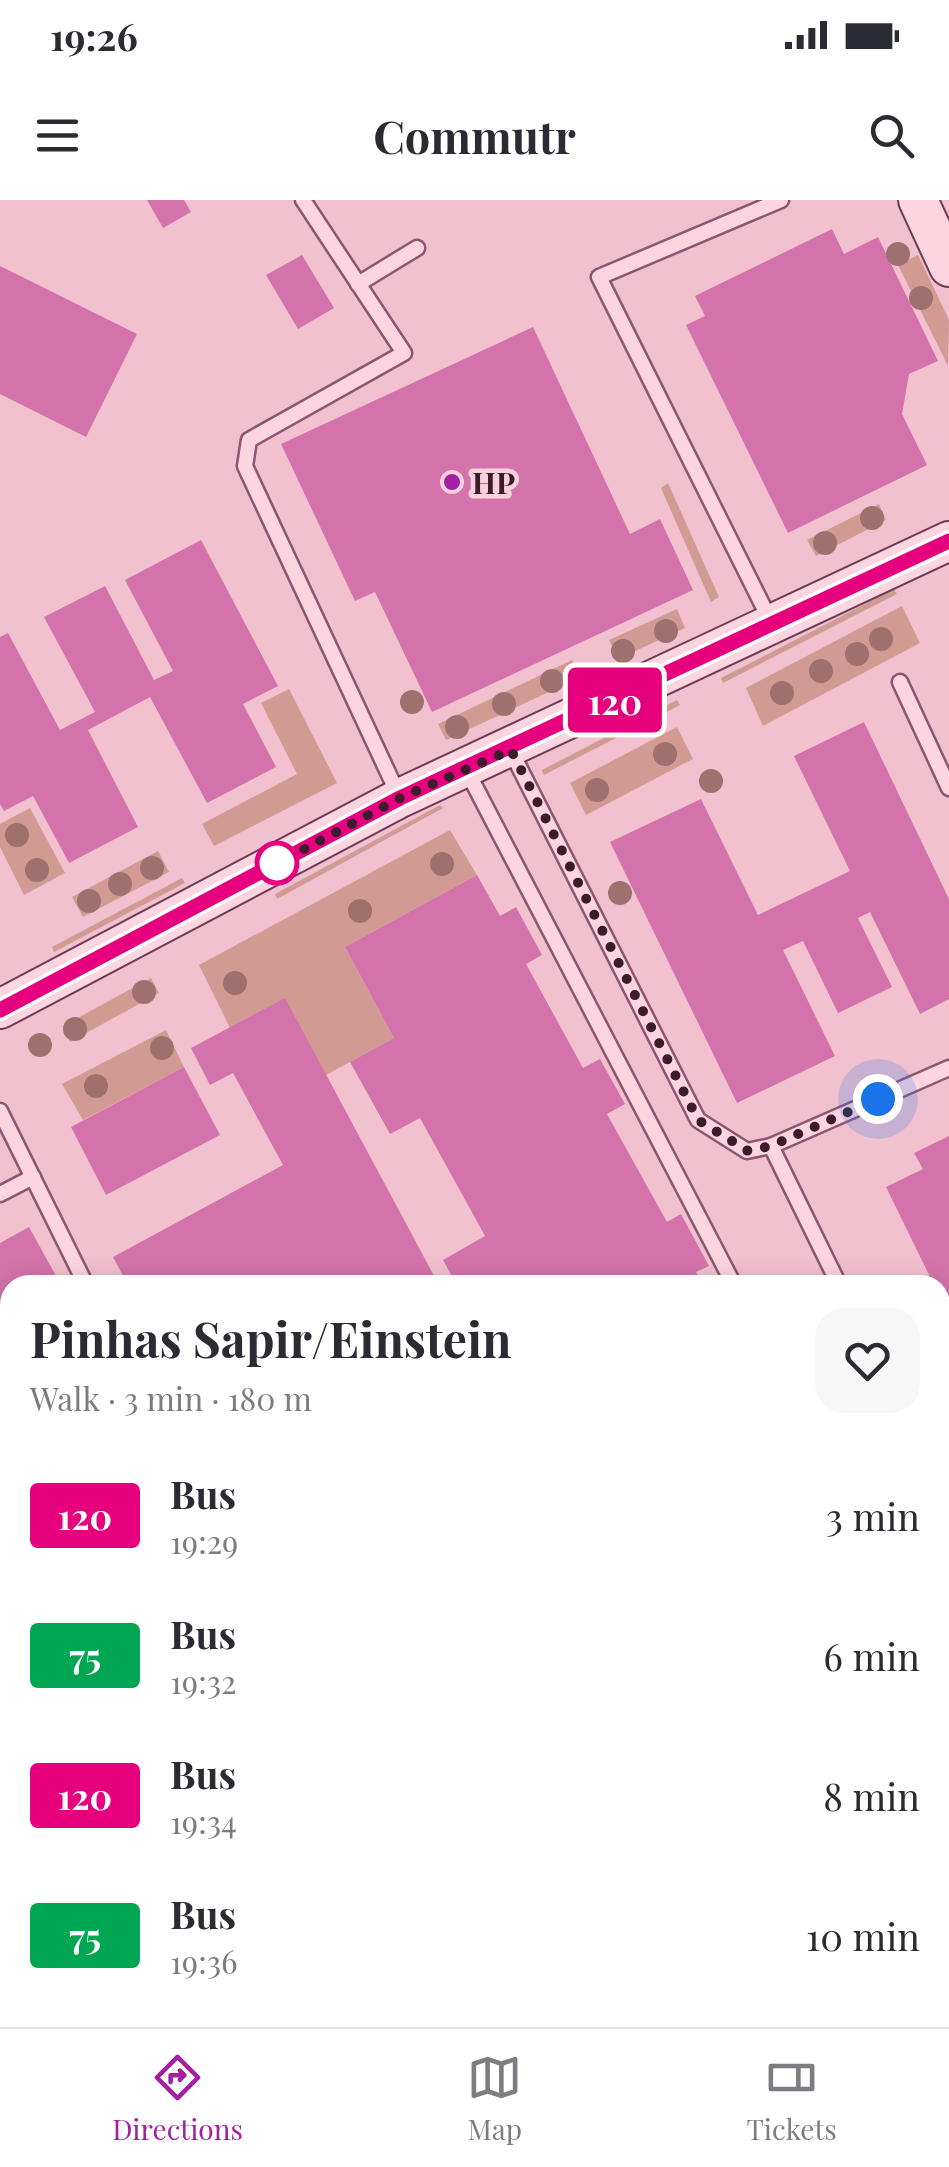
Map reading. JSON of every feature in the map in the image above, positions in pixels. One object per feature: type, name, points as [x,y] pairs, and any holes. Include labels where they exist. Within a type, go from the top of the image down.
[{"type":"street","points":[[918,200],[949,267]]},
{"type":"street","points":[[942,200],[949,219]]},
{"type":"street","points":[[0,1010],[400,798],[511,750],[947,544]]},
{"type":"lane","points":[[303,200],[404,353],[249,440],[245,466],[400,798]]},
{"type":"lane","points":[[772,624],[600,276],[781,200]]},
{"type":"lane","points":[[358,284],[417,248]]},
{"type":"lane","points":[[900,682],[949,788]]},
{"type":"lane","points":[[511,750],[698,1120],[748,1151],[771,1146],[949,1068]]},
{"type":"lane","points":[[466,770],[729,1275]]},
{"type":"lane","points":[[0,1111],[81,1275]]},
{"type":"lane","points":[[771,1146],[834,1275]]},
{"type":"lane","points":[[0,1194],[33,1177]]},
{"type":"shaded area","points":[[918,255],[949,320],[948,366],[898,265]]},
{"type":"shaded area","points":[[668,483],[719,597],[711,602],[661,488]]},
{"type":"shaded area","points":[[879,504],[886,520],[816,556],[807,540]]},
{"type":"shaded area","points":[[894,589],[897,594],[723,683],[721,678]]},
{"type":"shaded area","points":[[902,606],[920,643],[763,726],[746,688]]},
{"type":"shaded area","points":[[677,609],[685,628],[618,659],[609,640]]},
{"type":"shaded area","points":[[572,660],[579,678],[446,740],[438,724]]},
{"type":"shaded area","points":[[289,689],[337,783],[214,846],[202,824],[297,774],[261,703]]},
{"type":"shaded area","points":[[677,700],[680,705],[544,775],[542,770]]},
{"type":"shaded area","points":[[677,727],[693,759],[586,815],[570,783]]},
{"type":"shaded area","points":[[440,805],[443,808],[277,899],[275,894]]},
{"type":"shaded area","points":[[30,808],[65,873],[24,895],[0,847],[0,824]]},
{"type":"shaded area","points":[[450,830],[477,875],[345,947],[394,1038],[326,1075],[230,1028],[199,965]]},
{"type":"shaded area","points":[[158,851],[169,872],[83,917],[72,897]]},
{"type":"shaded area","points":[[182,878],[185,883],[54,952],[52,947]]},
{"type":"shaded area","points":[[151,978],[159,993],[70,1042],[63,1026]]},
{"type":"shaded area","points":[[166,1030],[184,1067],[83,1120],[62,1084]]},
{"type":"building","points":[[147,200],[184,200],[191,212],[163,228]]},
{"type":"building","points":[[832,229],[844,254],[878,237],[938,361],[909,374],[902,414],[927,465],[788,533],[686,325],[705,316],[695,296]]},
{"type":"building","points":[[302,255],[334,308],[298,329],[266,275]]},
{"type":"building","points":[[0,266],[137,334],[86,437],[0,394]]},
{"type":"building","name":"HP","points":[[533,327],[630,534],[660,519],[693,590],[432,712],[375,592],[355,601],[281,444]]},
{"type":"building","points":[[201,540],[278,686],[243,704],[276,767],[207,803],[150,697],[88,730],[138,827],[69,863],[33,796],[4,811],[0,804],[0,637],[8,633],[60,730],[95,712],[44,617],[105,586],[154,680],[173,671],[125,580]]},
{"type":"building","points":[[864,722],[949,899],[949,999],[920,1014],[870,912],[858,918],[892,987],[838,1013],[803,941],[783,950],[835,1056],[737,1103],[610,842],[701,799],[758,915],[850,871],[794,756]]},
{"type":"building","points":[[477,875],[500,916],[516,907],[542,955],[526,964],[583,1068],[600,1059],[625,1104],[607,1114],[667,1222],[681,1214],[709,1266],[696,1272],[698,1275],[451,1275],[443,1260],[485,1236],[420,1118],[390,1134],[350,1062],[394,1038],[345,947]]},
{"type":"building","points":[[285,998],[434,1275],[123,1275],[113,1257],[283,1165],[233,1073],[210,1085],[191,1048]]},
{"type":"building","points":[[184,1067],[220,1135],[106,1195],[71,1127]]},
{"type":"building","points":[[949,1136],[949,1275],[929,1275],[886,1187],[923,1169],[914,1153]]},
{"type":"building","points":[[29,1227],[55,1275],[0,1275],[0,1243]]},
{"type":"bus line","name":"120","points":[[0,1010],[400,798],[511,750],[949,541]]},
{"type":"place","name":"HP","points":[[452,482]]},
{"type":"route","points":[[277,863],[267,869],[400,798],[511,750],[698,1120],[748,1151],[771,1146],[878,1099]]}]
